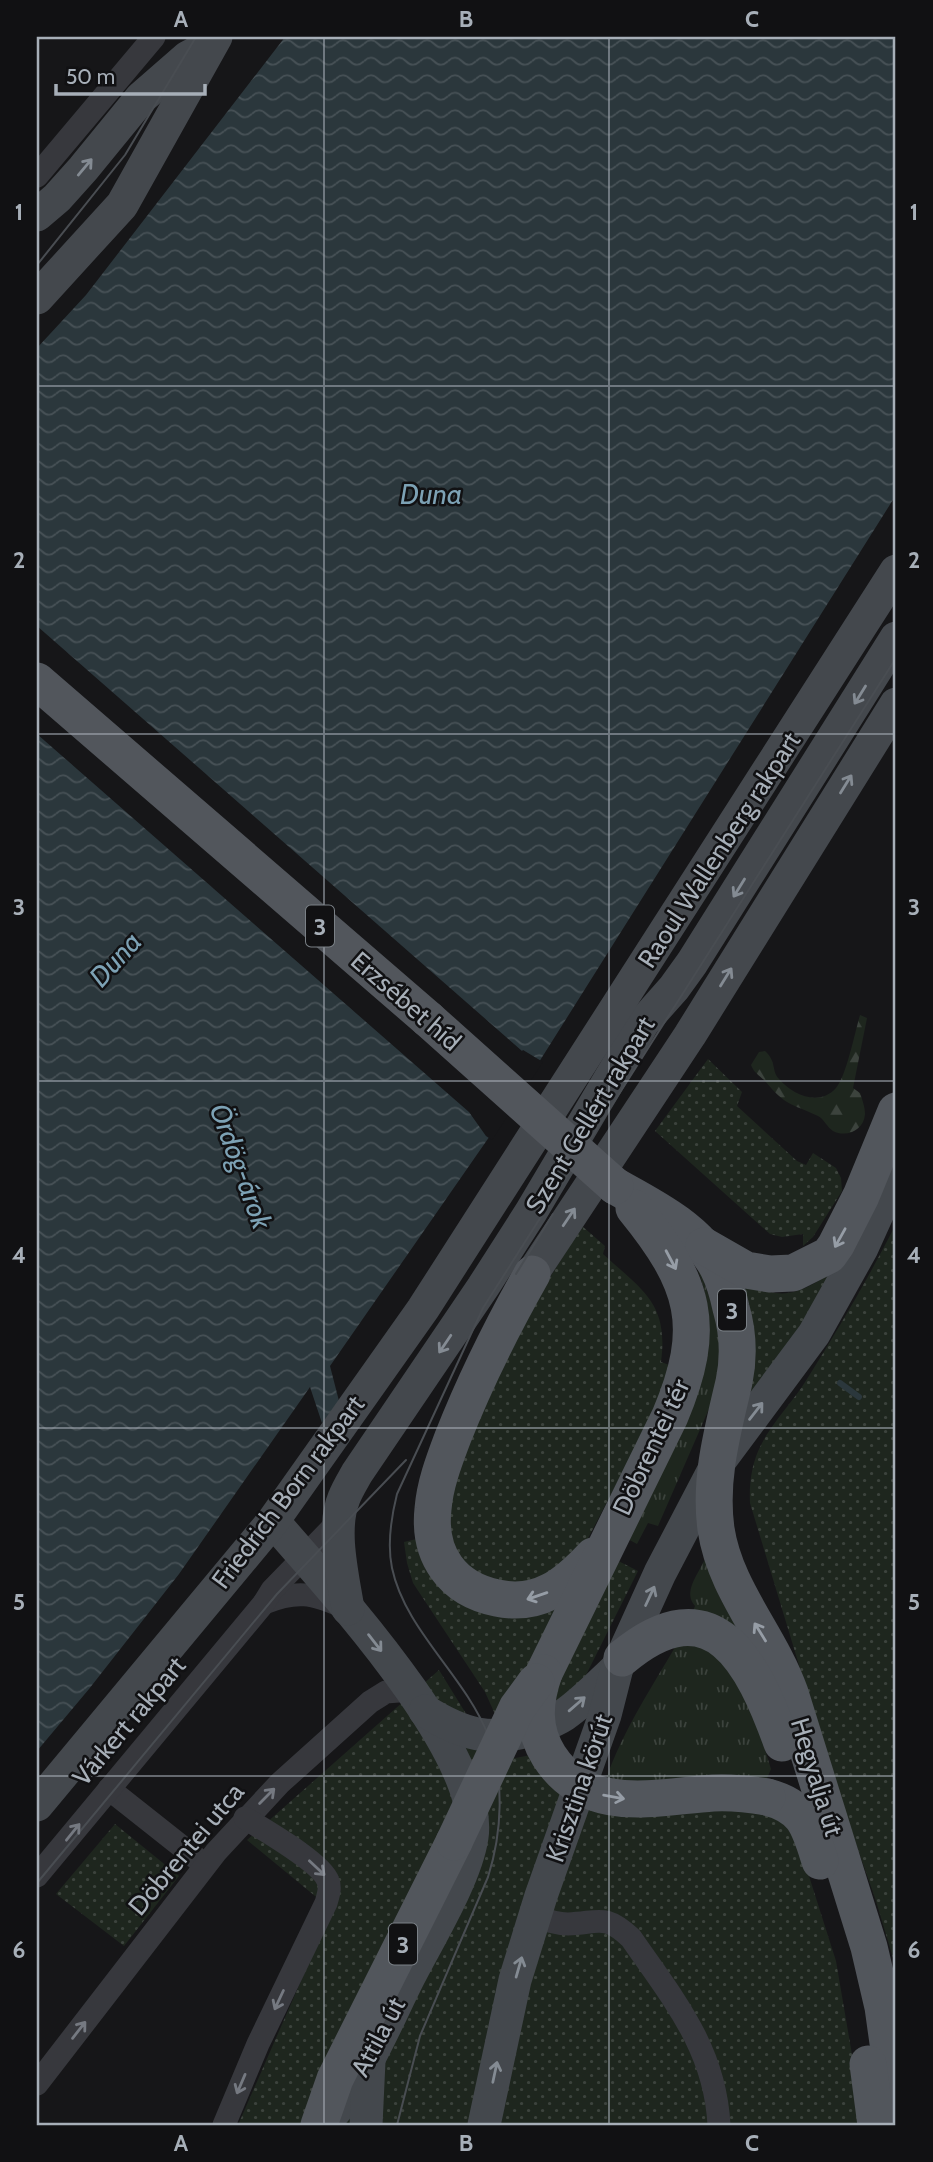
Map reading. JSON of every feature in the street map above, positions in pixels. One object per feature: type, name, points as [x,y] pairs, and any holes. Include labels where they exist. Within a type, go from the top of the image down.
[{"type":"main road","points":[[37,215],[57,198],[83,169],[141,98],[188,57],[214,40]]},
{"type":"main road","points":[[37,298],[122,205],[214,40]]},
{"type":"main road","name":"Raoul Wallenberg rakpart","points":[[518,1164],[896,571]]},
{"type":"main road","name":"Szent Gellért rakpart","points":[[348,1609],[339,1545],[339,1521],[343,1499],[357,1473],[483,1287],[643,1023],[692,963],[896,638]]},
{"type":"main road","name":"Erzsébet híd","points":[[37,681],[428,1019],[615,1186]]},
{"type":"main road","name":"Szent Gellért rakpart","points":[[532,1274],[690,1035],[896,704]]},
{"type":"main road","points":[[700,1244],[746,1270],[770,1275],[793,1273],[829,1255],[861,1196],[896,1111]]},
{"type":"main road","points":[[716,1466],[814,1334],[862,1248],[881,1206],[896,1158]]},
{"type":"main road","name":"Friedrich Born rakpart","points":[[37,1804],[273,1521],[423,1309],[518,1164]]},
{"type":"main road","name":"3","points":[[615,1186],[652,1207],[700,1244],[717,1266],[722,1278],[734,1317],[735,1373],[716,1466]]},
{"type":"main road","name":"Döbrentei tér","points":[[544,1673],[670,1416],[685,1382],[692,1350],[693,1329],[689,1304],[670,1257],[650,1227],[615,1186]]},
{"type":"main road","points":[[532,1274],[501,1328],[465,1407],[436,1485],[432,1510],[433,1534],[440,1557],[451,1575],[467,1588],[486,1596],[514,1602],[534,1599],[551,1592],[576,1575],[615,1527]]},
{"type":"main road","name":"Krisztina körút","points":[[484,2125],[515,1980],[534,1916],[605,1715],[620,1663],[660,1573],[716,1466]]},
{"type":"main road","name":"Hegyalja út","points":[[716,1466],[714,1501],[717,1534],[734,1584],[779,1665],[794,1706],[869,1947],[883,2007],[896,2099]]},
{"type":"main road","points":[[273,1521],[348,1609],[412,1693],[446,1724],[467,1732],[498,1737],[522,1732],[562,1716],[620,1663]]},
{"type":"main road","name":"Hegyalja út","points":[[620,1663],[637,1645],[654,1636],[679,1627],[692,1627],[708,1630],[729,1645],[748,1665],[758,1682],[801,1797],[808,1829],[850,1962],[862,2022],[876,2125]]},
{"type":"main road","points":[[544,1673],[536,1702],[539,1732],[551,1758],[574,1782],[602,1795],[622,1799],[644,1800],[733,1792],[766,1797],[795,1808],[808,1829]]},
{"type":"main road","name":"3","points":[[296,2125],[310,2102],[361,2050],[517,1708],[544,1673]]},
{"type":"main road","name":"Attila út","points":[[320,2125],[338,2110],[361,2050],[462,1872],[473,1835],[466,1786],[454,1759],[412,1693]]},
{"type":"main road","points":[[361,2050],[366,2125]]},
{"type":"main road","points":[[320,2125],[335,2079]]},
{"type":"street","points":[[37,176],[154,37]]},
{"type":"street","name":"Várkert rakpart","points":[[37,1876],[272,1590],[339,1521]]},
{"type":"street","points":[[264,1603],[286,1595],[309,1595],[348,1609]]},
{"type":"street","name":"Döbrentei utca","points":[[37,2084],[205,1865],[245,1818],[370,1702],[386,1692],[412,1693]]},
{"type":"street","points":[[109,1789],[205,1865]]},
{"type":"street","points":[[224,2125],[258,2043],[326,1902],[329,1886],[327,1878],[317,1866],[245,1818]]},
{"type":"street","points":[[534,1916],[567,1924],[595,1920],[609,1922],[631,1938],[692,2028],[702,2048],[718,2107],[719,2125]]},
{"type":"green space","points":[[860,1015],[867,1018],[853,1088],[860,1093],[865,1114],[862,1124],[854,1131],[844,1134],[833,1131],[820,1117],[784,1100],[752,1068],[751,1065],[759,1052],[765,1051],[777,1076],[791,1090],[814,1098],[829,1094],[840,1082]]},
{"type":"green space","points":[[708,1059],[742,1092],[737,1106],[797,1161],[806,1165],[813,1153],[836,1168],[841,1178],[842,1191],[813,1237],[803,1246],[803,1234],[782,1237],[770,1234],[655,1131]]},
{"type":"green space","points":[[896,1224],[896,1968],[835,1784],[750,1503],[750,1495],[753,1466],[761,1445],[831,1341]]},
{"type":"green space","points":[[582,1226],[605,1246],[603,1254],[650,1299],[661,1325],[661,1362],[672,1366],[652,1416],[585,1544],[638,1571],[586,1675],[566,1698],[499,1723],[485,1692],[413,1583],[404,1542],[445,1532],[451,1474],[527,1314]]},
{"type":"green space","points":[[700,1270],[722,1334],[715,1395],[658,1526],[648,1523],[637,1544],[626,1538],[704,1370],[708,1320],[698,1271]]},
{"type":"green space","points":[[833,1273],[783,1353],[751,1395],[744,1287],[776,1293],[792,1292],[806,1288]]},
{"type":"green space","points":[[707,1560],[719,1596],[743,1638],[690,1619],[695,1606],[690,1595],[691,1590],[704,1561]]},
{"type":"green space","points":[[681,1637],[705,1640],[745,1687],[771,1769],[765,1783],[634,1783],[606,1779],[631,1724]]},
{"type":"green space","points":[[439,1670],[486,1746],[515,1758],[531,1755],[545,1777],[748,1810],[779,1819],[791,1830],[802,1854],[836,1961],[864,2125],[238,2125],[332,1910],[247,1840]]},
{"type":"green space","points":[[115,1824],[179,1876],[124,1946],[56,1894]]},
{"type":"water","name":"Duna","points":[[285,37],[896,37],[896,495],[517,1097],[330,1366],[339,1401],[322,1423],[310,1387],[179,1574],[37,1751],[37,348],[86,295]]},
{"type":"pier","points":[[37,626],[522,1051],[543,1062],[492,1140],[469,1112],[37,734]]},
{"type":"waterway","points":[[840,1383],[859,1397]]},
{"type":"tram line","points":[[37,265],[125,155],[196,37]]},
{"type":"tram line","points":[[397,2125],[420,2036],[488,1877],[496,1843],[500,1806],[493,1752],[478,1713],[422,1633],[399,1591],[390,1550],[391,1522],[397,1494],[483,1308],[896,658]]},
{"type":"tram line","points":[[516,1274],[553,1214]]},
{"type":"tram line","points":[[37,1883],[277,1594],[406,1460]]},
{"type":"water label","name":"Ördög-árok","points":[[241,1166]]}]
